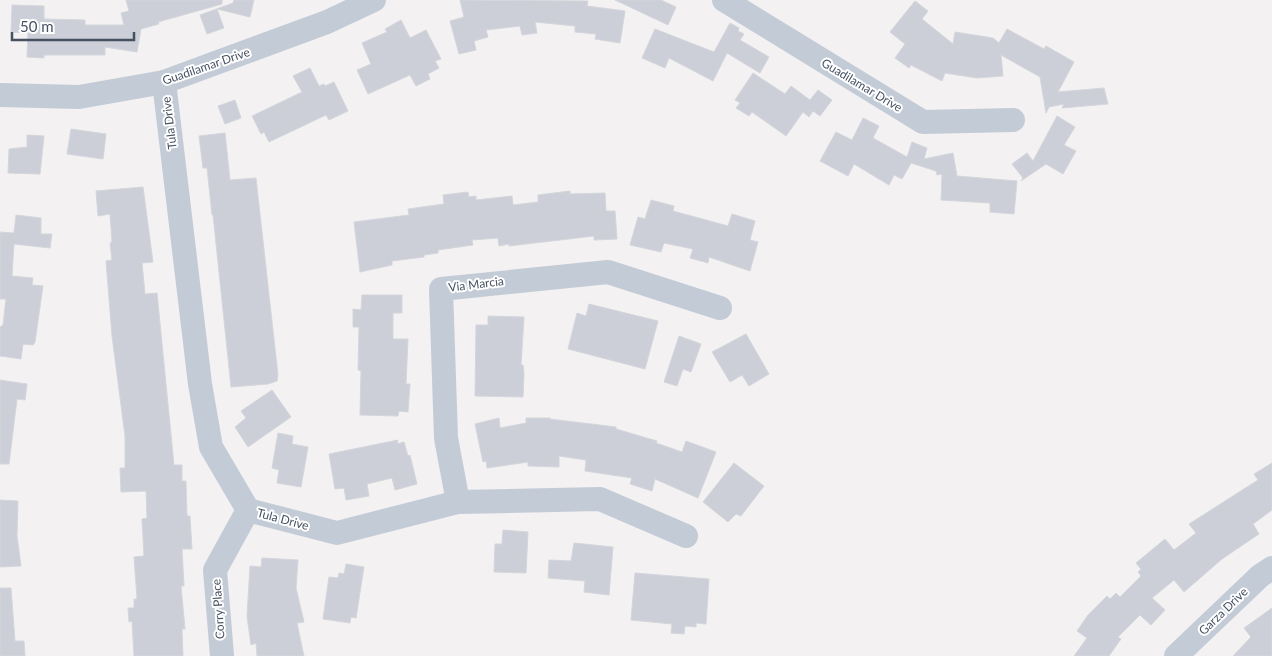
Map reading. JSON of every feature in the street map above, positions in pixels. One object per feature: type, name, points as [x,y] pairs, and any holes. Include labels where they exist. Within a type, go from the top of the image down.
[{"type":"street","name":"Guadilamar Drive","points":[[0,95],[79,97],[164,82],[327,22],[374,0]]},
{"type":"street","name":"Guadilamar Drive","points":[[724,0],[923,122],[1013,120]]},
{"type":"street","name":"Tula Drive","points":[[164,82],[200,384],[211,446],[248,510],[337,533],[458,502],[600,499],[686,536]]},
{"type":"street","name":"Via Marcia","points":[[458,502],[446,438],[441,289],[608,272],[720,308]]},
{"type":"street","name":"Corry Place","points":[[222,656],[215,570],[248,510]]},
{"type":"street","name":"Garza Drive","points":[[1176,656],[1260,576],[1272,568]]},
{"type":"building","points":[[126,0],[222,0],[222,4],[158,22],[159,24],[141,29],[137,52],[105,47],[105,55],[44,55],[44,58],[27,57],[28,33],[11,32],[12,5],[44,6],[44,19],[85,20],[85,25],[124,25],[121,13],[129,11]]},
{"type":"building","points":[[234,0],[254,0],[250,17],[217,9],[224,28],[207,34],[200,15],[233,3]]},
{"type":"building","points":[[460,0],[588,1],[587,6],[625,11],[620,43],[595,39],[596,34],[575,32],[575,26],[535,22],[537,33],[522,35],[520,26],[486,30],[488,37],[474,41],[476,50],[459,54],[450,21],[464,17]]},
{"type":"building","points":[[615,0],[661,0],[676,7],[668,25]]},
{"type":"building","points":[[915,1],[928,11],[922,19],[953,44],[955,32],[993,38],[999,43],[1007,29],[1044,49],[1046,46],[1074,62],[1058,92],[1104,88],[1108,104],[1062,108],[1064,104],[1049,107],[1046,113],[1040,77],[1001,55],[1003,76],[977,78],[945,73],[942,81],[911,65],[909,68],[895,58],[905,44],[890,32]]},
{"type":"building","points":[[401,20],[410,38],[426,30],[441,59],[435,61],[439,68],[428,74],[430,79],[416,86],[410,75],[368,94],[357,70],[371,64],[362,43],[387,32],[385,29]]},
{"type":"building","points":[[730,23],[739,28],[738,31],[744,34],[740,40],[769,57],[760,73],[727,53],[713,81],[669,58],[665,68],[642,58],[655,29],[714,52]]},
{"type":"building","points":[[310,68],[319,86],[324,84],[325,86],[334,82],[348,111],[329,120],[326,115],[269,142],[264,132],[261,134],[252,116],[302,92],[293,76]]},
{"type":"building","points":[[753,73],[785,94],[791,86],[810,100],[818,90],[832,100],[820,116],[813,111],[809,117],[803,112],[786,136],[752,112],[749,116],[736,108],[740,103],[735,100]]},
{"type":"building","points":[[235,100],[241,118],[225,124],[218,106]]},
{"type":"building","points":[[1057,116],[1075,127],[1064,145],[1076,151],[1063,174],[1046,164],[1021,181],[1023,178],[1012,164],[1027,153],[1033,161]]},
{"type":"building","points":[[863,118],[879,126],[873,138],[907,157],[912,142],[927,148],[924,159],[953,153],[957,176],[1017,181],[1014,214],[990,212],[990,203],[941,200],[942,174],[937,175],[936,171],[911,163],[902,179],[894,175],[889,185],[854,164],[848,176],[820,161],[836,132],[852,140]]},
{"type":"building","points":[[71,129],[106,134],[103,159],[67,154]]},
{"type":"building","points":[[225,133],[230,180],[256,178],[278,375],[277,381],[268,384],[231,387],[213,215],[207,168],[203,168],[199,136]]},
{"type":"building","points":[[27,135],[44,136],[40,174],[8,173],[9,149],[27,147]]},
{"type":"building","points":[[143,187],[153,262],[142,263],[145,294],[157,293],[174,465],[182,465],[182,481],[186,481],[187,516],[190,516],[192,549],[182,549],[184,586],[181,586],[185,629],[182,629],[183,656],[134,656],[132,621],[129,622],[128,608],[134,608],[134,599],[137,599],[134,557],[144,556],[142,519],[147,518],[146,491],[121,492],[120,468],[125,468],[125,436],[112,336],[106,261],[112,260],[110,214],[98,216],[96,191]]},
{"type":"building","points":[[570,191],[570,194],[605,193],[606,211],[615,211],[617,239],[594,240],[594,236],[509,246],[509,244],[499,246],[498,238],[472,240],[473,245],[438,250],[438,253],[424,255],[424,257],[392,261],[392,265],[360,272],[354,222],[409,215],[408,209],[444,204],[443,195],[468,192],[469,197],[476,196],[476,200],[512,196],[513,205],[538,202],[538,195]]},
{"type":"building","points":[[651,200],[674,206],[673,211],[728,226],[732,214],[755,221],[750,240],[758,242],[750,271],[709,257],[708,263],[690,258],[693,249],[664,243],[661,252],[630,245],[638,217],[645,219]]},
{"type":"building","points":[[16,215],[41,218],[41,234],[52,234],[50,248],[14,244],[12,276],[33,278],[32,285],[43,286],[35,342],[33,345],[23,344],[21,359],[0,356],[0,327],[3,325],[6,299],[0,299],[0,232],[14,233]]},
{"type":"building","points":[[362,295],[402,295],[402,313],[393,313],[393,339],[408,339],[406,384],[410,384],[408,412],[399,411],[398,416],[360,415],[359,327],[353,327],[353,309],[361,310]]},
{"type":"building","points":[[589,304],[658,321],[645,369],[568,349],[577,313],[586,316]]},
{"type":"building","points":[[488,316],[524,317],[521,365],[523,365],[524,373],[523,397],[475,396],[476,325],[488,325]]},
{"type":"building","points":[[746,334],[769,374],[749,386],[742,375],[730,382],[712,352]]},
{"type":"building","points":[[679,336],[701,344],[691,372],[683,369],[677,386],[664,382]]},
{"type":"building","points":[[0,380],[27,384],[25,400],[17,399],[9,464],[0,464]]},
{"type":"building","points":[[272,390],[291,417],[248,447],[235,427],[246,418],[241,411]]},
{"type":"building","points":[[499,418],[500,428],[526,423],[526,418],[550,418],[616,427],[616,429],[657,441],[656,443],[682,452],[686,441],[716,452],[698,498],[655,479],[652,491],[630,484],[632,478],[585,471],[586,460],[559,456],[559,467],[528,466],[528,462],[487,468],[486,461],[483,462],[475,424]]},
{"type":"building","points":[[278,433],[293,436],[292,444],[308,447],[301,487],[277,483],[279,470],[272,468]]},
{"type":"building","points":[[398,440],[397,444],[404,442],[408,456],[410,455],[417,484],[395,490],[392,478],[367,484],[369,496],[346,500],[344,488],[335,489],[329,454]]},
{"type":"building","points":[[734,463],[764,486],[741,516],[736,514],[728,522],[703,502]]},
{"type":"building","points":[[1272,463],[1272,510],[1253,524],[1259,534],[1222,559],[1184,592],[1174,580],[1152,598],[1165,610],[1151,625],[1140,615],[1118,637],[1121,639],[1109,656],[1074,656],[1087,638],[1077,631],[1088,615],[1107,596],[1110,599],[1116,593],[1120,597],[1141,576],[1138,572],[1141,569],[1136,563],[1165,539],[1174,550],[1196,533],[1189,524],[1258,480],[1254,474]]},
{"type":"building","points":[[0,500],[18,501],[17,536],[21,566],[0,567]]},
{"type":"building","points":[[503,530],[528,532],[526,573],[494,572],[495,544],[502,544]]},
{"type":"building","points":[[574,543],[613,547],[609,595],[584,592],[585,581],[548,578],[549,560],[571,561]]},
{"type":"building","points":[[262,558],[298,560],[296,588],[304,622],[297,623],[304,656],[257,656],[256,643],[251,645],[247,616],[250,566],[261,567]]},
{"type":"building","points":[[346,564],[364,567],[356,618],[351,617],[350,623],[323,619],[329,577],[338,578],[339,573],[344,574]]},
{"type":"building","points":[[635,573],[709,579],[706,624],[696,623],[696,627],[685,626],[684,634],[671,633],[672,624],[631,620]]},
{"type":"building","points":[[0,588],[11,588],[15,641],[24,641],[25,656],[0,656]]},
{"type":"building","points":[[1272,608],[1272,656],[1233,656],[1251,637],[1244,628]]}]
